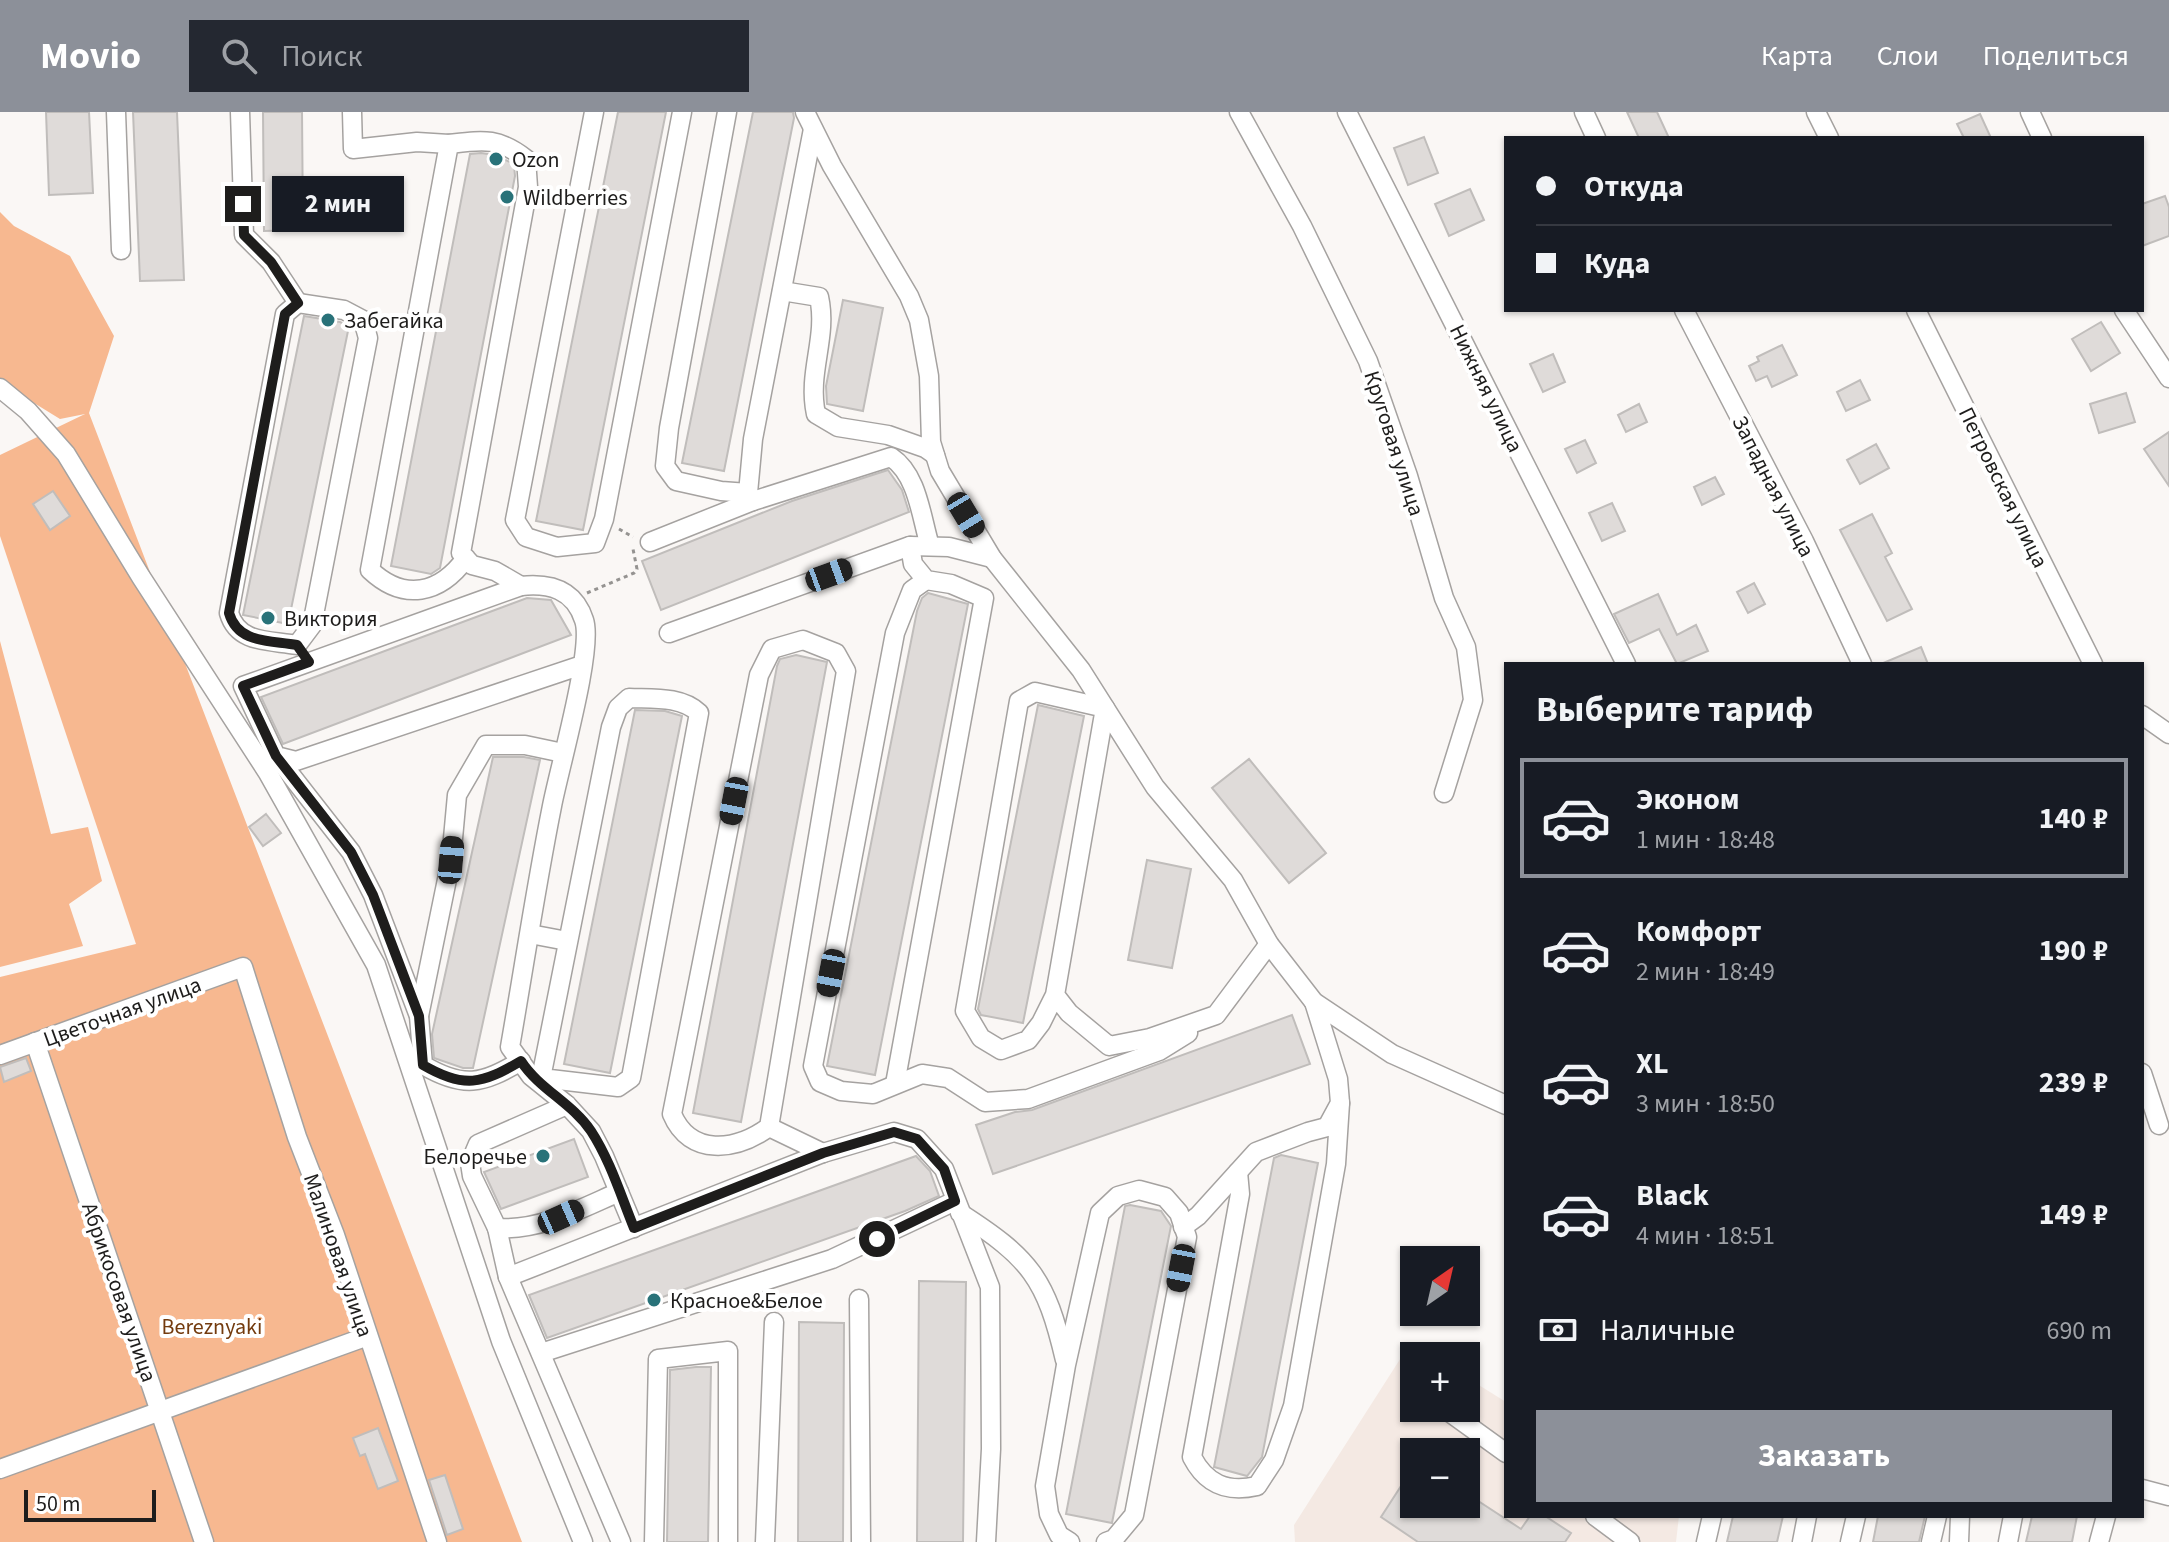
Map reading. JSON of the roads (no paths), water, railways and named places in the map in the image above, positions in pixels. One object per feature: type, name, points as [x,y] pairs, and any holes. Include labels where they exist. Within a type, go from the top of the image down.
[{"type":"street","points":[[116,112],[121,250]]},
{"type":"street","points":[[240,112],[244,235],[271,262],[298,303],[344,310],[363,320],[368,338],[312,625],[297,645]]},
{"type":"street","points":[[352,112],[353,149],[487,139],[512,148],[526,159],[528,187],[461,553],[472,565],[495,571],[521,586]]},
{"type":"street","points":[[594,112],[515,520],[526,537],[557,547],[595,543],[604,519],[682,112]]},
{"type":"street","points":[[727,112],[669,428],[665,466],[676,481],[750,497]]},
{"type":"street","name":"Круговая улица","points":[[1239,112],[1302,226],[1368,361],[1408,476],[1444,598],[1466,647],[1473,700],[1444,793]]},
{"type":"street","name":"Нижняя улица","points":[[1347,112],[1625,662]]},
{"type":"street","points":[[1584,112],[1595,136]]},
{"type":"street","points":[[1816,112],[1828,136]]},
{"type":"street","points":[[2030,112],[2041,136]]},
{"type":"street","points":[[750,497],[753,439],[782,291],[809,120]]},
{"type":"street","points":[[809,120],[832,166],[909,296],[919,320],[929,376],[931,442],[940,471],[992,558],[1081,670],[1155,787],[1233,880],[1269,944],[1314,1002],[1392,1054],[1504,1104]]},
{"type":"street","points":[[449,144],[370,570],[381,580],[419,591],[440,585],[456,572],[466,558]]},
{"type":"street","points":[[782,291],[819,297],[823,316],[812,392],[816,414],[838,427],[888,435],[925,448],[935,455]]},
{"type":"street","points":[[298,303],[285,314],[229,613],[232,624],[244,636],[297,645],[309,662]]},
{"type":"street","name":"Западная улица","points":[[1685,312],[1804,541],[1861,662]]},
{"type":"street","name":"Петровская улица","points":[[1917,312],[2092,662]]},
{"type":"street","points":[[2125,312],[2169,378]]},
{"type":"street","points":[[0,388],[28,411],[66,454],[141,577],[268,773],[376,965],[501,1341],[583,1542]]},
{"type":"street","points":[[650,542],[750,497],[891,457],[901,464],[912,483],[930,546]]},
{"type":"street","points":[[669,633],[910,546],[949,547],[992,558]]},
{"type":"street","points":[[895,1084],[984,598],[951,584],[926,580],[913,564],[910,546]]},
{"type":"street","points":[[926,580],[912,590],[895,633],[813,1066],[820,1082],[841,1091],[873,1094],[922,1074],[948,1078],[985,1102],[1028,1099],[1159,1051],[1216,1015],[1269,944]]},
{"type":"street","points":[[531,1072],[567,941],[611,727],[618,708],[629,698],[667,700],[689,704],[699,713],[631,1078],[618,1087],[531,1072],[488,1080],[463,1080],[440,1075],[423,1065],[419,1016],[373,895],[351,852],[276,756],[243,686],[521,586],[543,584],[573,599],[585,621],[582,665],[510,1047],[531,1072],[591,1131],[634,1228]]},
{"type":"street","points":[[803,640],[836,653],[846,671],[769,1127],[754,1138],[733,1146],[705,1144],[679,1130],[672,1114],[759,675],[772,649],[803,640]]},
{"type":"street","points":[[276,756],[296,761],[582,665]]},
{"type":"street","points":[[1035,692],[1105,708],[1055,995],[1041,1023],[1028,1040],[1001,1050],[981,1038],[965,1011],[1019,701],[1035,692]]},
{"type":"street","points":[[2144,716],[2169,734]]},
{"type":"street","points":[[419,1016],[451,860],[457,795],[486,745],[525,745],[563,753]]},
{"type":"street","points":[[530,934],[567,941]]},
{"type":"street","name":"Цветочная улица","points":[[0,1055],[243,967]]},
{"type":"street","name":"Малиновая улица","points":[[243,967],[297,1137],[335,1235],[437,1542]]},
{"type":"street","points":[[1055,995],[1069,1013],[1109,1046],[1150,1038],[1216,1015]]},
{"type":"street","points":[[1238,1172],[1240,1194],[1192,1457],[1200,1472],[1218,1486],[1241,1490],[1257,1486],[1274,1460],[1293,1406],[1336,1164],[1340,1103],[1338,1079],[1314,1002]]},
{"type":"street","name":"Абрикосовая улица","points":[[35,1042],[204,1542]]},
{"type":"street","points":[[2144,1078],[2164,1130]]},
{"type":"street","points":[[1183,1227],[1198,1216],[1256,1152],[1327,1127],[1340,1103]]},
{"type":"street","points":[[567,1105],[478,1144],[470,1163],[472,1176],[497,1228],[508,1277],[621,1542]]},
{"type":"street","points":[[2144,1115],[2164,1130]]},
{"type":"street","points":[[769,1127],[823,1153]]},
{"type":"street","points":[[508,1277],[823,1153],[894,1132],[917,1139],[944,1169],[990,1287],[991,1449],[986,1542]]},
{"type":"street","points":[[1070,1542],[1059,1535],[1049,1514],[1045,1486],[1066,1365],[1100,1213],[1118,1196],[1139,1190],[1165,1197],[1179,1213],[1187,1237],[1134,1515],[1114,1539],[1106,1542]]},
{"type":"street","points":[[497,1228],[519,1229],[561,1217],[619,1192]]},
{"type":"street","points":[[541,1353],[832,1259],[958,1207]]},
{"type":"street","points":[[958,1207],[1000,1239],[1027,1265],[1043,1287],[1066,1365]]},
{"type":"street","points":[[859,1299],[861,1542]]},
{"type":"street","points":[[765,1542],[774,1322]]},
{"type":"street","points":[[0,1469],[368,1336]]},
{"type":"street","points":[[654,1542],[658,1359],[728,1351],[728,1542]]},
{"type":"street","points":[[1463,1422],[1504,1452]]},
{"type":"street","points":[[2144,1490],[2169,1496]]},
{"type":"street","points":[[1598,1518],[1630,1542]]},
{"type":"street","points":[[1706,1542],[1712,1518]]},
{"type":"street","points":[[1802,1542],[1807,1518]]},
{"type":"street","points":[[1850,1542],[1856,1518]]},
{"type":"street","points":[[1931,1542],[1937,1518]]},
{"type":"street","points":[[1959,1542],[1960,1518]]},
{"type":"street","points":[[2008,1542],[2013,1518]]},
{"type":"street","points":[[2099,1542],[2105,1518]]},
{"type":"place","name":"Ozon","points":[[496,159]]},
{"type":"place","name":"Wildberries","points":[[507,197]]},
{"type":"place","name":"Забегайка","points":[[328,320]]},
{"type":"place","name":"Виктория","points":[[268,618]]},
{"type":"place","name":"Белоречье","points":[[543,1156]]},
{"type":"place","name":"Красное&Белое","points":[[654,1300]]},
{"type":"park label","name":"Bereznyaki","points":[[212,1326]]}]
